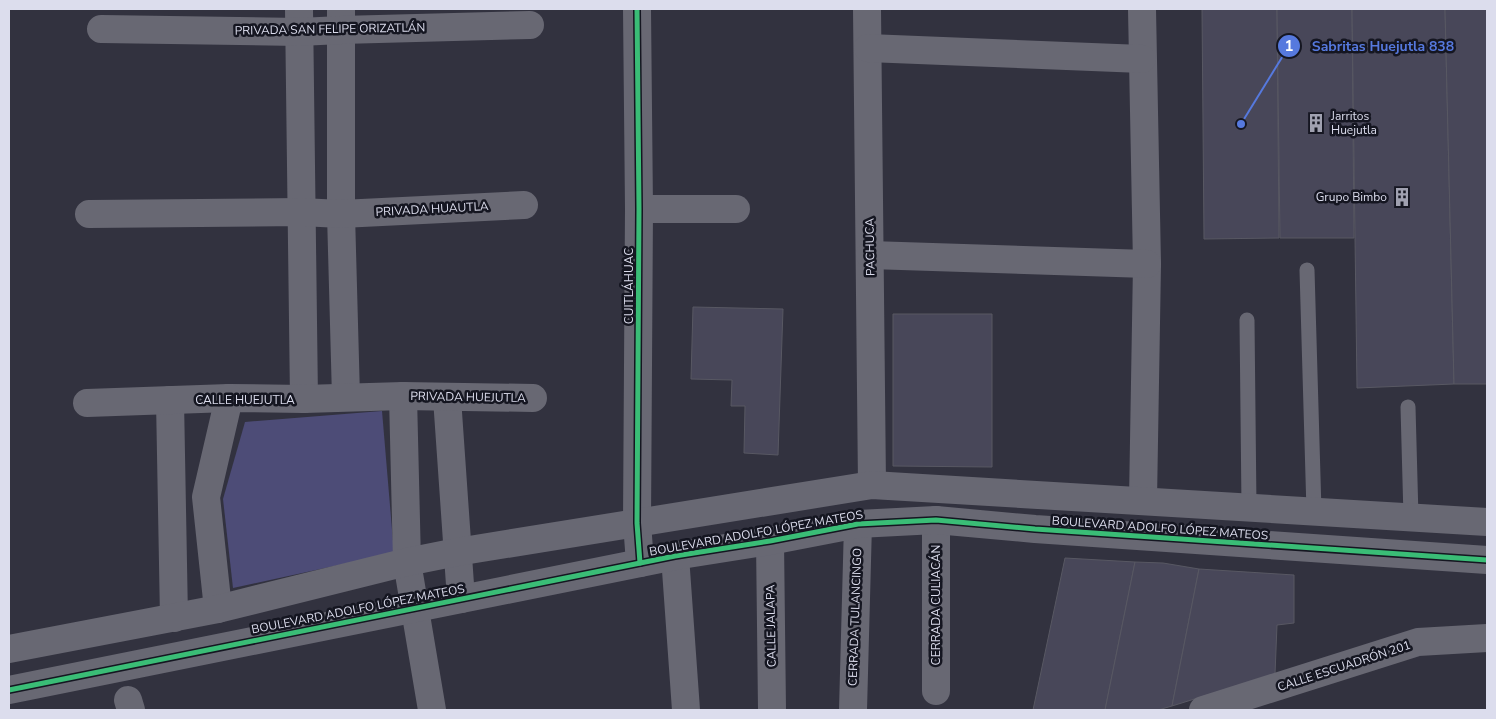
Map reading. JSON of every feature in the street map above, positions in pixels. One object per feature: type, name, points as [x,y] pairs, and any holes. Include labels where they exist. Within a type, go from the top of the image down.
[{"type":"street","name":"CUITLÁHUAC","points":[[637,9],[639,209],[637,523],[640,563]]},
{"type":"street","name":"PACHUCA","points":[[867,9],[872,486]]},
{"type":"street","points":[[1142,9],[1146,264],[1142,500]]},
{"type":"street","points":[[341,19],[341,214],[346,398]]},
{"type":"street","name":"PRIVADA SAN FELIPE ORIZATLÁN","points":[[101,30],[341,19],[530,25]]},
{"type":"street","points":[[299,21],[304,399]]},
{"type":"street","points":[[868,48],[1142,59]]},
{"type":"street","name":"PRIVADA HUAUTLA","points":[[89,214],[301,212],[341,214],[524,205]]},
{"type":"street","points":[[639,209],[736,209]]},
{"type":"street","points":[[870,255],[1146,264]]},
{"type":"street","points":[[403,396],[407,562],[432,710]]},
{"type":"street","name":"CALLE HUEJUTLA","points":[[87,403],[229,398],[304,399],[403,396]]},
{"type":"street","name":"PRIVADA HUEJUTLA","points":[[403,396],[533,398]]},
{"type":"street","points":[[218,609],[206,496],[229,398]]},
{"type":"street","points":[[447,398],[461,599]]},
{"type":"street","points":[[170,400],[174,618]]},
{"type":"street","name":"BOULEVARD ADOLFO LÓPEZ MATEOS","points":[[9,649],[218,609],[407,562],[457,552],[872,486],[1142,500],[1487,522]]},
{"type":"street","name":"BOULEVARD ADOLFO LÓPEZ MATEOS","points":[[9,690],[675,556],[770,541],[858,524],[936,520],[1035,529],[1487,560]]},
{"type":"street","name":"CERRADA CULIACÁN","points":[[936,520],[936,690]]},
{"type":"street","name":"CERRADA TULANCINGO","points":[[852,710],[858,524]]},
{"type":"street","name":"CALLE JALAPA","points":[[770,541],[772,710]]},
{"type":"street","points":[[675,556],[686,710]]},
{"type":"street","name":"CALLE ESCUADRÓN 201","points":[[1203,710],[1418,642],[1487,638]]},
{"type":"lane","points":[[1307,270],[1314,511]]},
{"type":"lane","points":[[1247,320],[1249,507]]},
{"type":"lane","points":[[1408,407],[1411,517]]},
{"type":"shaded area","points":[[382,411],[394,553],[233,588],[223,499],[245,422]]},
{"type":"building","points":[[1202,9],[1277,9],[1279,238],[1204,239]]},
{"type":"building","name":"Jarritos Huejutla","points":[[1277,9],[1352,9],[1354,238],[1280,238]]},
{"type":"building","name":"Grupo Bimbo","points":[[1352,9],[1445,9],[1454,384],[1357,388]]},
{"type":"building","points":[[1445,9],[1487,9],[1487,384],[1454,384]]},
{"type":"building","points":[[693,307],[783,309],[778,455],[744,453],[745,406],[731,406],[732,380],[691,379]]},
{"type":"building","points":[[893,314],[992,314],[992,467],[893,466]]},
{"type":"building","points":[[1065,558],[1135,562],[1105,710],[1033,710]]},
{"type":"building","points":[[1135,562],[1163,563],[1199,569],[1172,706],[1158,710],[1105,710]]},
{"type":"building","points":[[1199,569],[1294,575],[1294,623],[1277,625],[1275,674],[1172,706]]},
{"type":"cycle path","points":[[637,9],[639,209],[637,523],[640,563]]},
{"type":"cycle path","points":[[9,690],[675,556],[770,541],[858,524],[936,520],[1035,529],[1487,560]]},
{"type":"place","name":"Jarritos Huejutla","points":[[1316,123]]},
{"type":"place","name":"Sabritas Huejutla 838","points":[[1241,124]]},
{"type":"place","name":"Grupo Bimbo","points":[[1402,197]]}]
